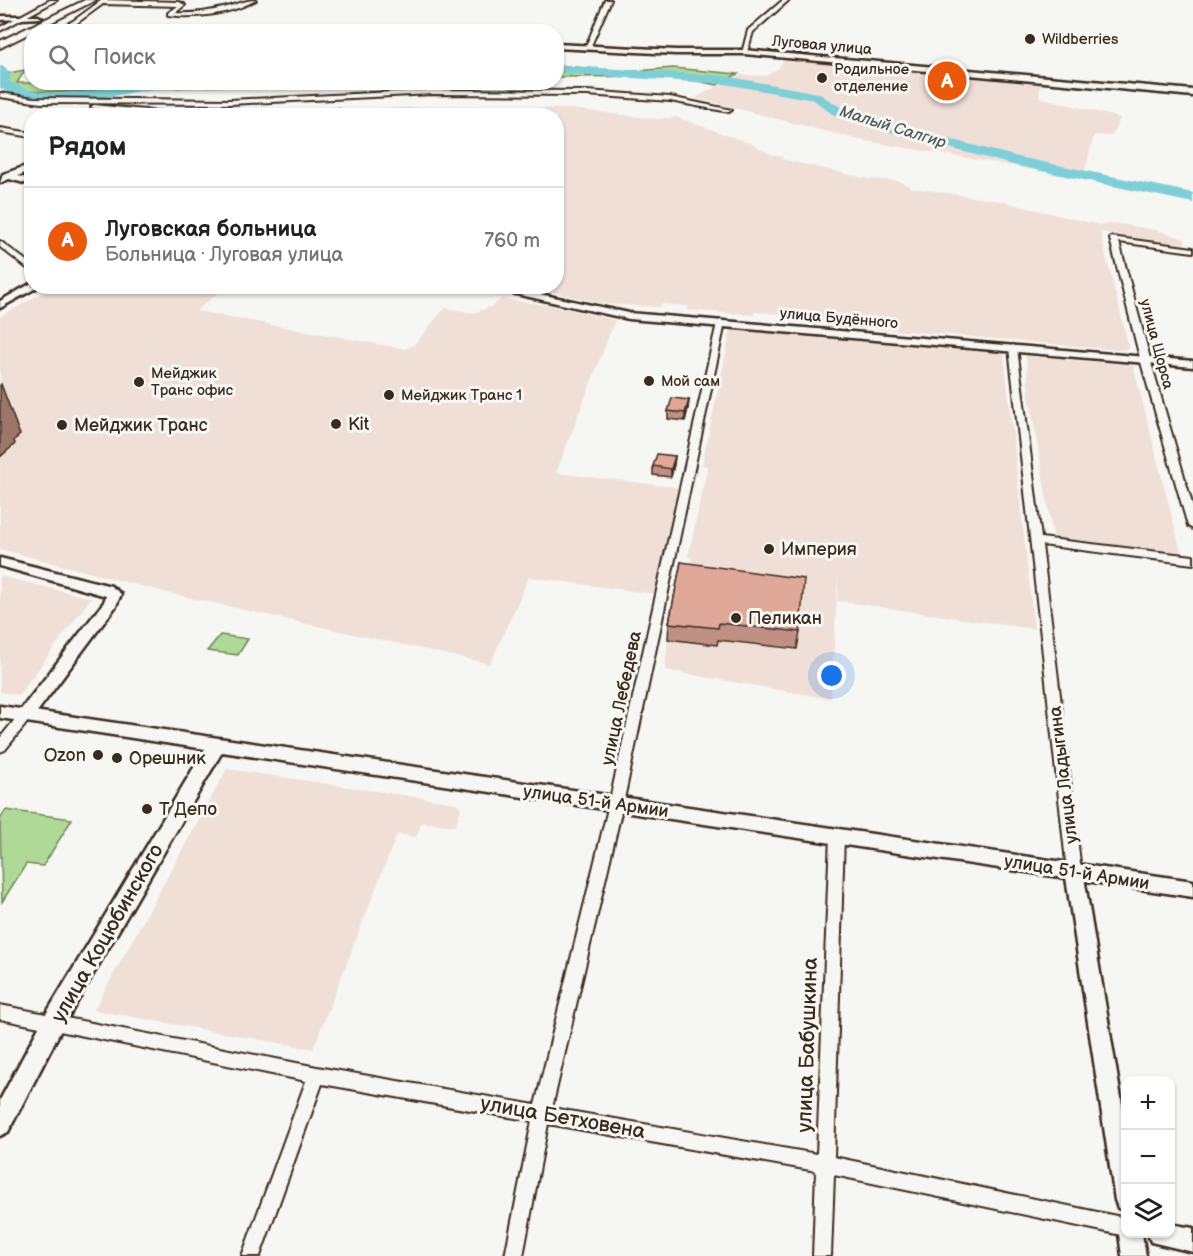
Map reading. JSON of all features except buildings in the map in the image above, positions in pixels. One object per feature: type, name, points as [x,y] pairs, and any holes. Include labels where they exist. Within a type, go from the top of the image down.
[{"type":"main road","points":[[48,24],[66,0]]},
{"type":"main road","points":[[50,24],[92,0]]},
{"type":"main road","points":[[0,18],[25,18],[41,24]]},
{"type":"main road","points":[[0,38],[24,32]]},
{"type":"main road","points":[[0,45],[24,36]]},
{"type":"main road","name":"Луговая улица","points":[[564,47],[698,53],[744,52],[1193,93]]},
{"type":"main road","name":"улица 51-й Армии","points":[[0,712],[1193,890]]},
{"type":"main road","name":"улица Коцюбинского","points":[[0,1124],[54,1021],[217,745]]},
{"type":"street","points":[[0,29],[25,18],[54,0]]},
{"type":"street","points":[[60,24],[75,22],[104,1],[182,5],[170,14],[215,13],[253,0]]},
{"type":"street","points":[[586,48],[608,0]]},
{"type":"street","points":[[744,52],[750,31],[786,0]]},
{"type":"street","points":[[34,100],[230,102],[432,92],[587,93],[670,99],[729,110]]},
{"type":"street","points":[[0,95],[96,108]]},
{"type":"street","points":[[0,130],[24,134]]},
{"type":"street","points":[[3,177],[24,170]]},
{"type":"street","points":[[3,177],[24,181]]},
{"type":"street","name":"улица Щорса","points":[[1193,250],[1114,239],[1145,359],[1193,526]]},
{"type":"street","points":[[0,243],[24,263]]},
{"type":"street","points":[[0,305],[24,291]]},
{"type":"street","name":"улица Будённого","points":[[522,294],[610,313],[1193,364]]},
{"type":"street","name":"улица Лебедева","points":[[514,1256],[542,1112],[616,804],[721,324]]},
{"type":"street","name":"улица Ладыгина","points":[[1013,348],[1074,871],[1123,1184]]},
{"type":"street","points":[[1037,541],[1193,560]]},
{"type":"street","points":[[0,562],[106,589],[114,594],[111,603],[0,747]]},
{"type":"street","name":"улица Бабушкина","points":[[822,1256],[837,836]]},
{"type":"street","name":"улица Бетховена","points":[[0,1012],[317,1075],[542,1112],[825,1164],[1121,1226]]},
{"type":"street","points":[[251,1256],[317,1075]]},
{"type":"street","points":[[1175,1236],[1193,1240]]},
{"type":"street","points":[[1132,1238],[1134,1256]]},
{"type":"shaded area","points":[[784,58],[1041,82],[1039,97],[1120,118],[1112,136],[1094,135],[1083,178],[860,140],[695,98],[740,75],[766,76],[779,68]]},
{"type":"shaded area","points":[[452,106],[531,108],[400,108]]},
{"type":"shaded area","points":[[564,109],[658,119],[676,117],[755,145],[771,154],[783,157],[781,159],[869,179],[899,181],[912,188],[1000,201],[1099,225],[1113,223],[1156,230],[1185,239],[1184,247],[1100,232],[1129,348],[1120,350],[803,322],[803,316],[688,310],[689,306],[661,304],[659,307],[605,304],[560,294],[564,294]]},
{"type":"shaded area","points":[[41,294],[216,294],[196,311],[404,349],[414,345],[445,308],[474,313],[495,305],[501,299],[554,306],[615,320],[556,473],[684,488],[656,594],[529,577],[490,664],[168,593],[0,549],[0,317]]},
{"type":"shaded area","points":[[731,330],[1004,354],[1034,629],[838,601],[838,575],[831,699],[665,670],[668,639],[680,579],[689,570],[692,558],[688,557],[708,466],[702,465]]},
{"type":"shaded area","points":[[1026,356],[1133,365],[1181,552],[1056,538],[1053,535],[1029,396]]},
{"type":"shaded area","points":[[0,576],[91,598],[19,695],[0,692]]},
{"type":"shaded area","points":[[227,769],[456,803],[461,808],[455,826],[422,822],[416,837],[397,834],[313,1049],[94,1010]]},
{"type":"green space","points":[[564,66],[623,72],[673,68],[738,74],[717,85],[671,76],[564,77]]},
{"type":"green space","points":[[24,70],[17,83],[24,83],[24,90],[113,90],[19,91],[8,83],[9,73]]},
{"type":"green space","points":[[220,635],[248,639],[238,655],[207,651]]},
{"type":"green space","points":[[6,810],[72,819],[43,866],[26,864],[2,902],[0,819]]},
{"type":"waterway","name":"Малый Салгир","points":[[0,70],[3,74],[2,83],[15,91],[33,96],[78,96],[124,90]]},
{"type":"waterway","name":"Малый Салгир","points":[[564,70],[725,80],[818,97],[837,111],[902,131],[1013,160],[1193,198]]},
{"type":"place","name":"Wildberries","points":[[1030,39]]},
{"type":"place","name":"Родильное отделение","points":[[822,78]]},
{"type":"place","name":"Луговская больница","points":[[947,81]]},
{"type":"place","name":"Мой сам","points":[[649,381]]},
{"type":"place","name":"Мейджик Транс офис","points":[[139,382]]},
{"type":"place","name":"Мейджик Транс 1","points":[[389,395]]},
{"type":"place","name":"Kit","points":[[336,424]]},
{"type":"place","name":"Мейджик Транс","points":[[62,425]]},
{"type":"place","name":"Империя","points":[[769,549]]},
{"type":"place","name":"Пеликан","points":[[736,618]]},
{"type":"place","name":"Ozon","points":[[98,755]]},
{"type":"place","name":"Орешник","points":[[117,758]]},
{"type":"place","name":"Т Депо","points":[[147,809]]}]
